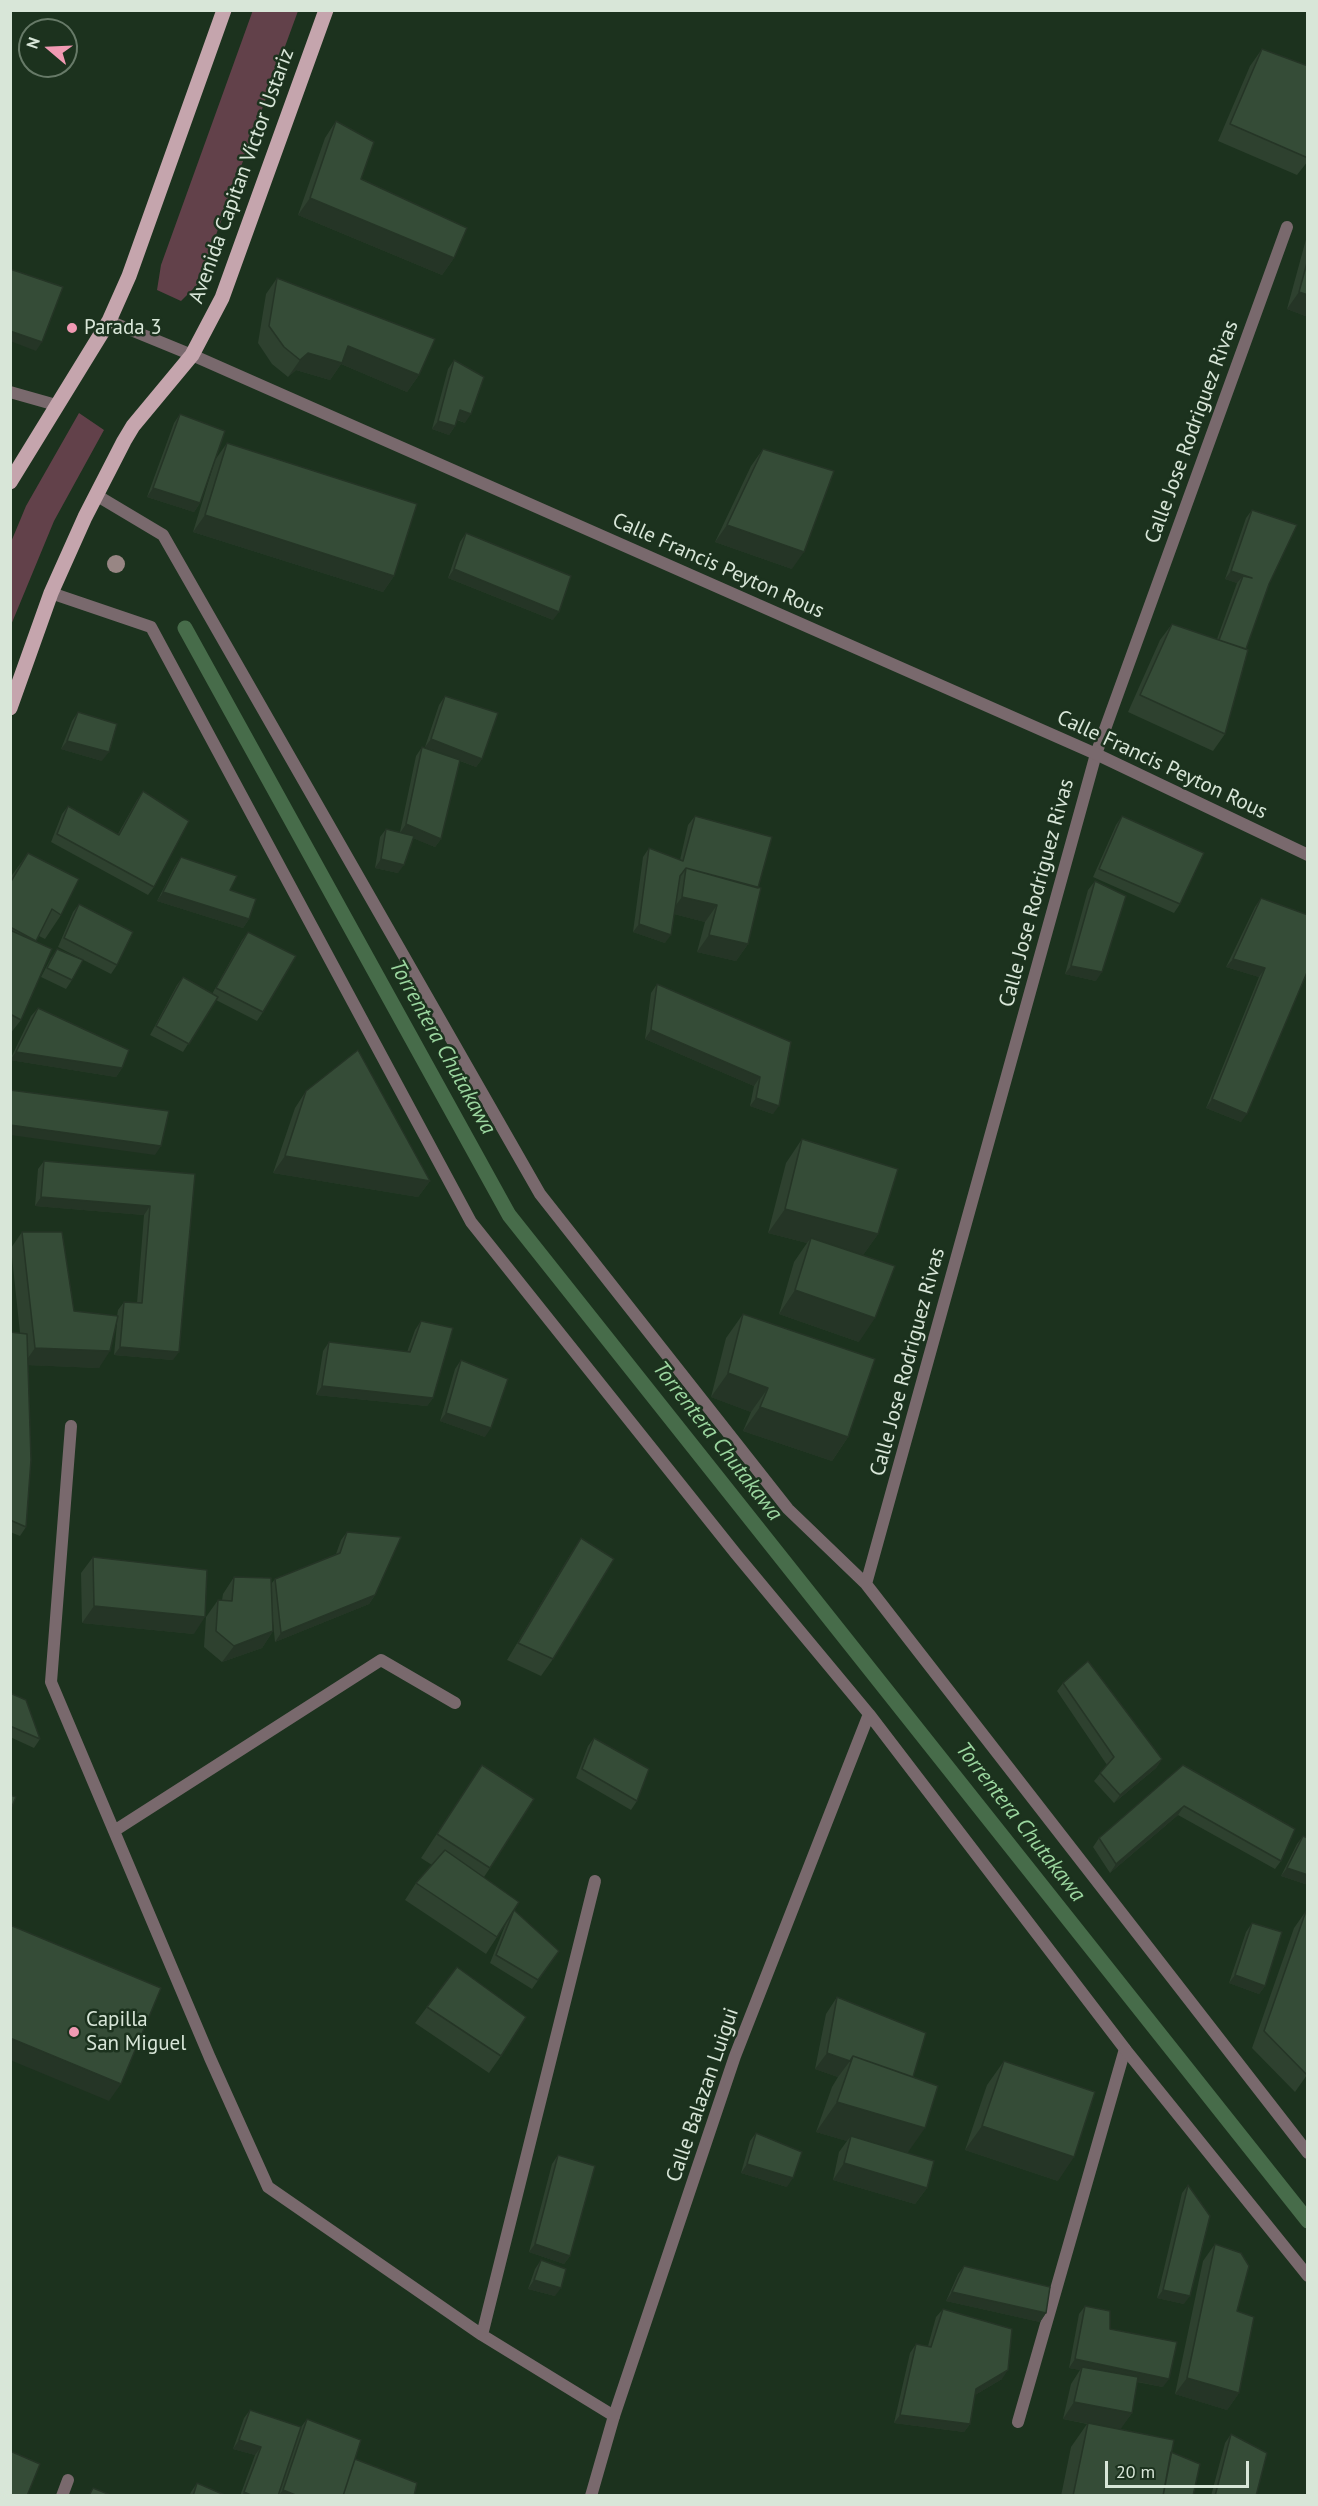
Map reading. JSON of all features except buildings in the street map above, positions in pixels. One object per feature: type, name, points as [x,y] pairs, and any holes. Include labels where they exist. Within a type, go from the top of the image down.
[{"type":"main road","points":[[10,482],[109,321],[129,276],[224,10]]},
{"type":"main road","name":"Avenida Capitan Víctor Ustariz","points":[[10,708],[51,593],[96,495],[133,426],[192,355],[222,298],[326,10]]},
{"type":"street","name":"Calle Jose Rodriguez Rivas","points":[[866,1584],[1096,754],[1287,227]]},
{"type":"street","name":"Calle Francis Peyton Rous","points":[[109,321],[192,355],[1096,754],[1308,855]]},
{"type":"street","points":[[10,392],[56,405]]},
{"type":"street","points":[[96,495],[164,535],[540,1194],[788,1509],[866,1584],[1308,2153]]},
{"type":"street","points":[[51,593],[151,627],[471,1222],[736,1554],[869,1714],[1125,2049],[1308,2276]]},
{"type":"street","points":[[71,1426],[51,1682],[210,2058],[268,2187],[482,2335],[614,2416]]},
{"type":"street","points":[[114,1831],[381,1660],[455,1703]]},
{"type":"street","name":"Calle Balazan Luigui","points":[[591,2496],[614,2416],[735,2056],[869,1714]]},
{"type":"street","points":[[482,2335],[595,1881]]},
{"type":"street","points":[[1018,2422],[1125,2049]]},
{"type":"street","points":[[62,2496],[68,2480]]},
{"type":"shaded area","points":[[253,10],[298,11],[198,284],[181,301],[157,290],[161,265]]},
{"type":"shaded area","points":[[79,413],[104,430],[54,521],[11,625],[11,542],[26,506]]},
{"type":"waterway","name":"Torrentera Chutakawa","points":[[185,628],[509,1215],[1308,2221]]},
{"type":"place","name":"Parada 3","points":[[72,328]]},
{"type":"place","name":"Capilla San Miguel","points":[[74,2032]]}]
